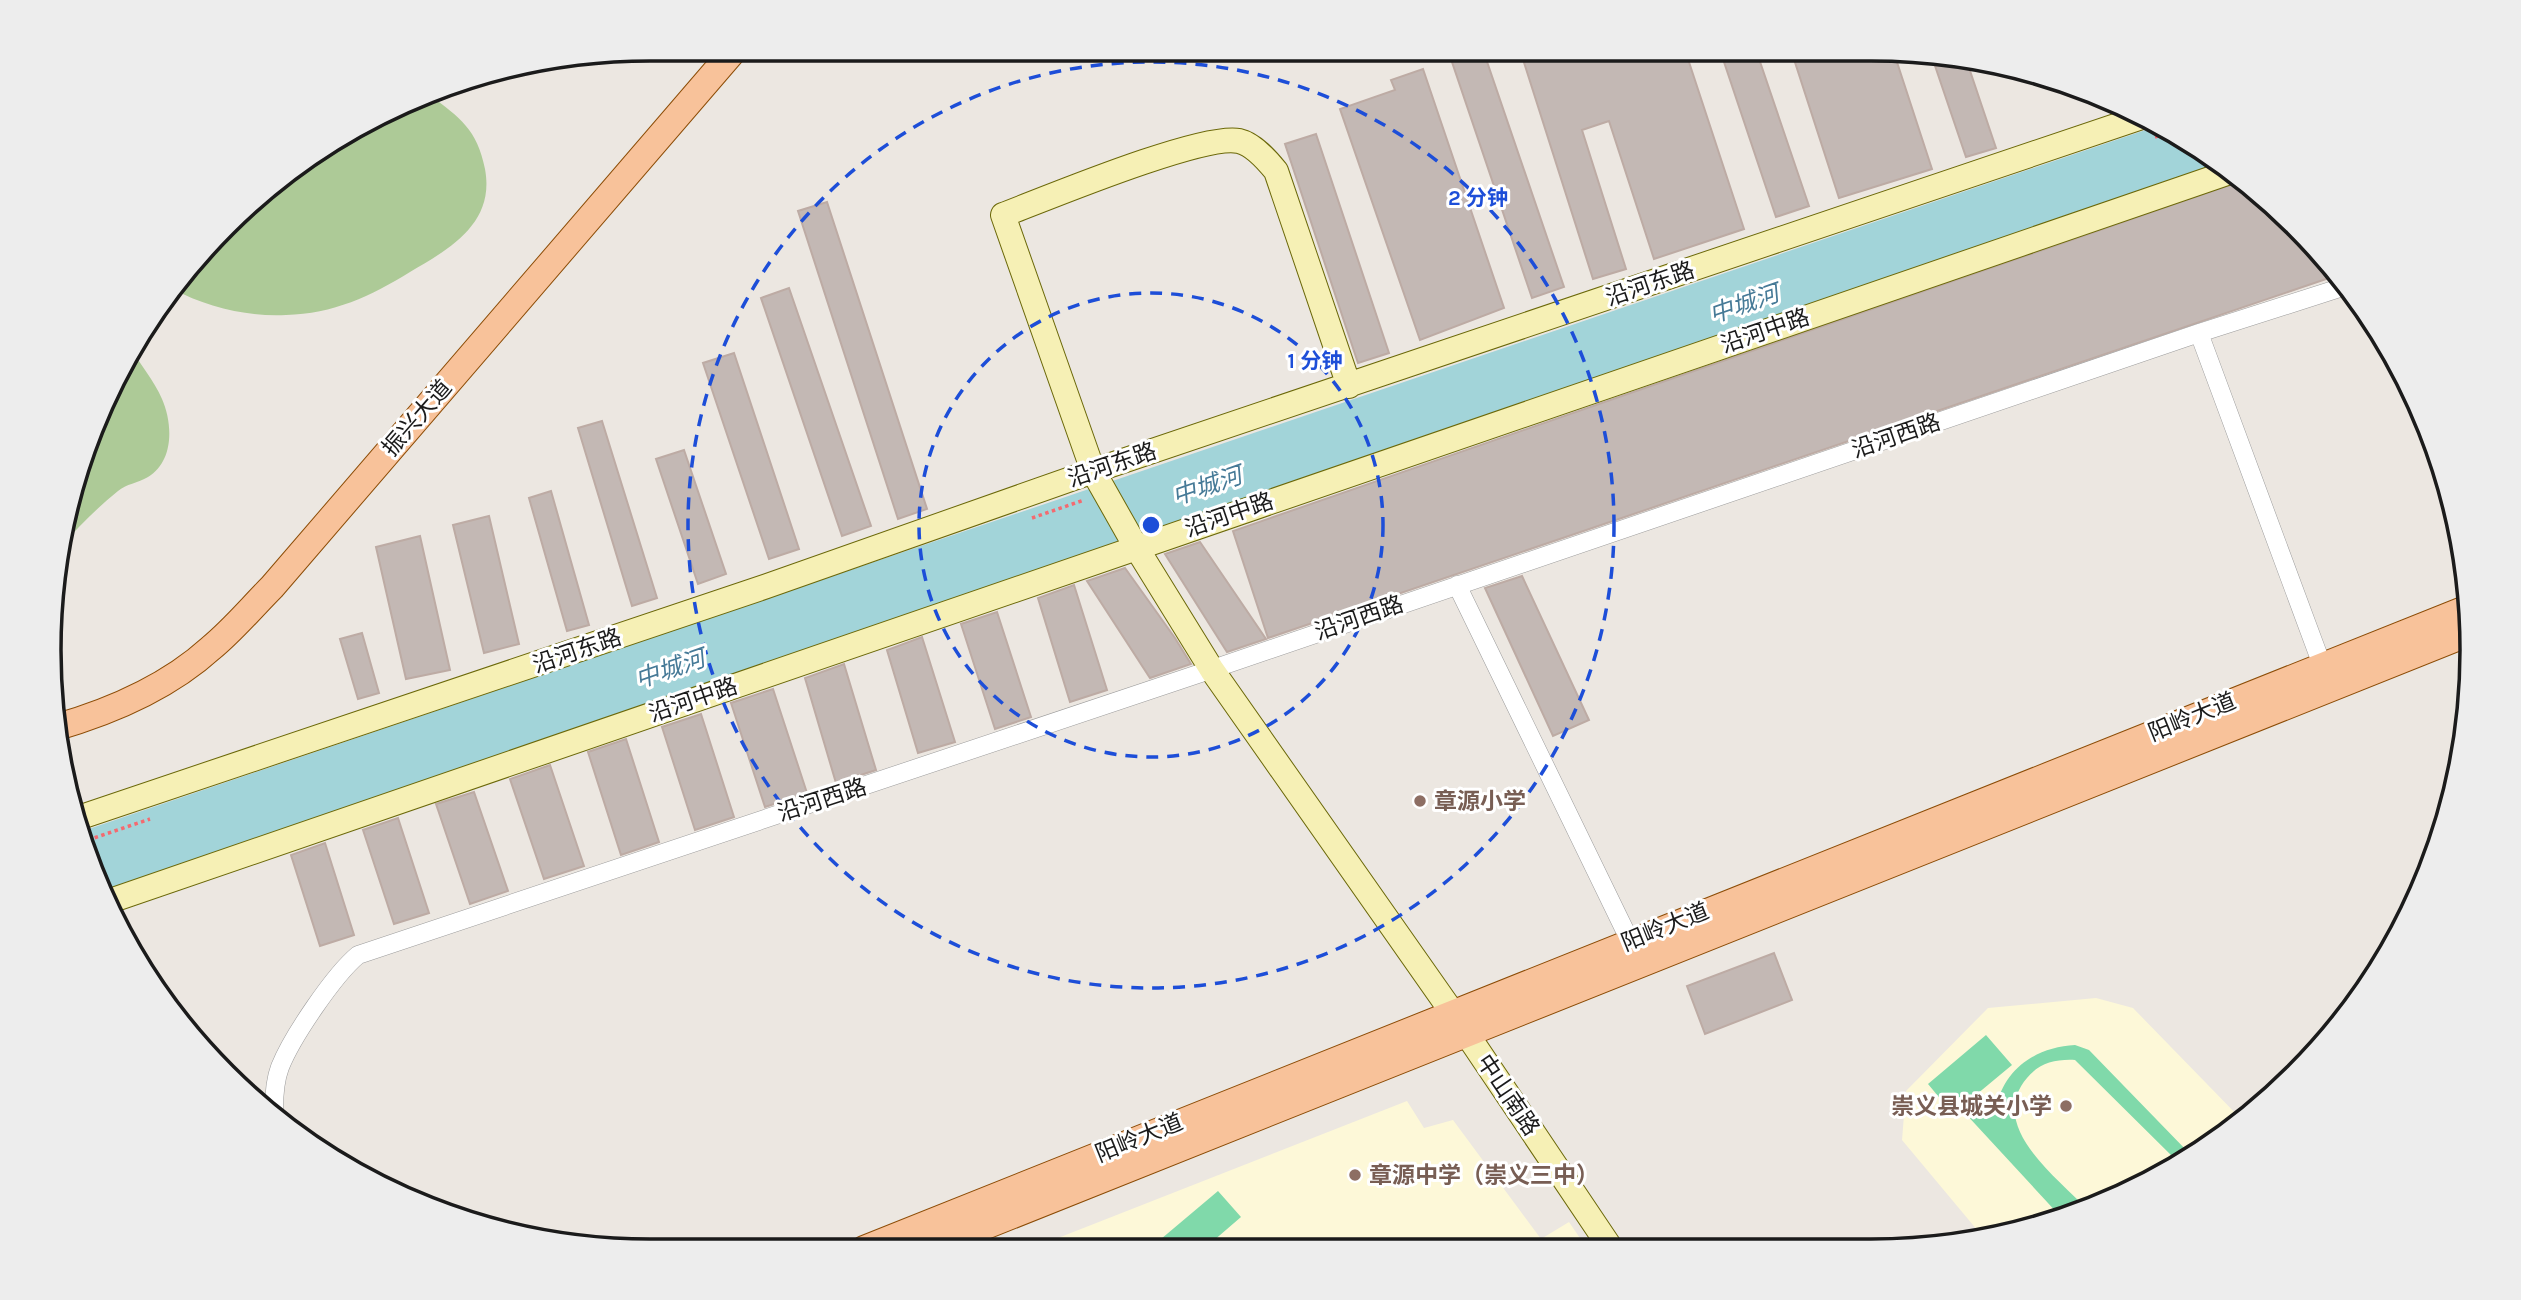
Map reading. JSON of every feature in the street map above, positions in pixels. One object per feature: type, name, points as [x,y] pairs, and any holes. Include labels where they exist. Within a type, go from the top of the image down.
[{"type":"main road","name":"振兴大道","points":[[64,708],[119,688],[161,667],[202,636],[262,576],[710,61]]},
{"type":"main road","name":"振兴大道","points":[[66,724],[125,703],[169,680],[211,649],[272,587],[724,61]]},
{"type":"main road","name":"阳岭大道","points":[[972,1239],[1459,1023],[1630,941],[2458,612]]},
{"type":"main road","name":"阳岭大道","points":[[890,1239],[2459,638]]},
{"type":"street","name":"沿河东路","points":[[85,816],[767,586],[1099,481],[1349,386],[2129,121]]},
{"type":"street","name":"中山南路","points":[[1349,386],[1276,171],[1260,153],[1238,141],[1182,149],[1003,215],[1099,481],[1132,539],[1212,670],[1459,1023],[1605,1239]]},
{"type":"street","name":"沿河中路","points":[[117,899],[1132,539],[2219,176]]},
{"type":"street","name":"沿河西路","points":[[276,1104],[280,1067],[325,992],[342,968],[358,955],[1212,670],[1457,584],[2336,289]]},
{"type":"street","points":[[2199,333],[2322,664]]},
{"type":"street","points":[[1457,584],[1630,941]]},
{"type":"shaded area","name":"崇义县城关小学","points":[[2096,998],[2133,1008],[2235,1112],[2165,1160],[2096,1194],[2023,1219],[1976,1229],[1902,1140],[1906,1091],[1988,1008]]},
{"type":"shaded area","name":"章源中学（崇义三中）","points":[[1407,1101],[1424,1128],[1453,1120],[1541,1239],[1055,1239]]},
{"type":"shaded area","name":"章源中学（崇义三中）","points":[[1569,1222],[1581,1239],[1541,1239]]},
{"type":"green space","points":[[438,101],[472,134],[485,169],[483,204],[467,232],[425,263],[381,289],[351,302],[303,314],[242,312],[199,301],[182,293],[207,262],[262,207],[323,160],[390,122]]},
{"type":"green space","points":[[138,359],[166,409],[169,430],[167,452],[157,470],[118,491],[73,534],[92,461],[106,425]]},
{"type":"green space","points":[[1986,1035],[2012,1065],[1953,1114],[1928,1084]]},
{"type":"green space","points":[[2075,1045],[2089,1050],[2184,1148],[2172,1156],[2075,1060],[2042,1065],[2027,1078],[2017,1096],[2015,1114],[2020,1132],[2030,1150],[2079,1201],[2054,1210],[1964,1112],[1984,1096],[1996,1108],[2000,1094],[2014,1071],[2035,1055]]},
{"type":"green space","points":[[1218,1191],[1241,1217],[1215,1239],[1161,1239]]},
{"type":"building","points":[[1452,61],[1487,61],[1564,287],[1532,298]]},
{"type":"building","points":[[1524,61],[1689,61],[1744,229],[1654,259],[1609,121],[1582,130],[1626,269],[1593,279]]},
{"type":"building","points":[[1724,61],[1760,61],[1809,206],[1776,217]]},
{"type":"building","points":[[1795,61],[1897,62],[1932,169],[1839,198]]},
{"type":"building","points":[[1935,65],[1970,70],[1996,148],[1966,157]]},
{"type":"building","points":[[1423,69],[1504,308],[1420,340],[1340,109],[1395,90],[1391,80]]},
{"type":"building","points":[[1316,134],[1389,353],[1358,363],[1285,144]]},
{"type":"building","points":[[2231,185],[2287,234],[2327,279],[1268,638],[1233,531]]},
{"type":"building","points":[[827,202],[927,509],[898,519],[798,211]]},
{"type":"building","points":[[789,288],[871,526],[842,536],[761,298]]},
{"type":"building","points":[[734,353],[799,549],[769,559],[703,363]]},
{"type":"building","points":[[602,421],[657,598],[632,606],[578,428]]},
{"type":"building","points":[[684,450],[726,574],[698,584],[656,459]]},
{"type":"building","points":[[551,491],[589,625],[567,631],[529,498]]},
{"type":"building","points":[[489,516],[519,644],[484,653],[453,525]]},
{"type":"building","points":[[420,536],[450,670],[406,679],[376,547]]},
{"type":"building","points":[[1200,542],[1266,639],[1227,652],[1165,554]]},
{"type":"building","points":[[1125,568],[1191,664],[1150,678],[1087,581]]},
{"type":"building","points":[[1522,576],[1589,720],[1553,736],[1485,588]]},
{"type":"building","points":[[1074,585],[1107,690],[1070,702],[1038,598]]},
{"type":"building","points":[[997,612],[1031,717],[995,729],[961,624]]},
{"type":"building","points":[[362,633],[379,693],[358,699],[340,639]]},
{"type":"building","points":[[922,637],[955,742],[918,753],[887,650]]},
{"type":"building","points":[[844,664],[876,770],[836,783],[805,678]]},
{"type":"building","points":[[773,689],[807,793],[765,807],[731,703]]},
{"type":"building","points":[[701,714],[734,817],[695,830],[662,727]]},
{"type":"building","points":[[626,739],[659,842],[621,855],[588,752]]},
{"type":"building","points":[[550,765],[584,866],[544,879],[510,779]]},
{"type":"building","points":[[474,792],[508,891],[470,904],[436,804]]},
{"type":"building","points":[[398,818],[429,913],[394,924],[363,830]]},
{"type":"building","points":[[325,843],[354,935],[320,946],[291,855]]},
{"type":"building","points":[[1774,953],[1792,1000],[1705,1034],[1687,986]]},
{"type":"waterway","name":"中城河","points":[[95,845],[2167,141]]},
{"type":"waterway","name":"中城河","points":[[105,872],[2198,160]]},
{"type":"place","name":"章源小学","points":[[1420,801]]},
{"type":"place","name":"崇义县城关小学","points":[[2066,1106]]},
{"type":"place","name":"章源中学（崇义三中）","points":[[1355,1175]]}]
